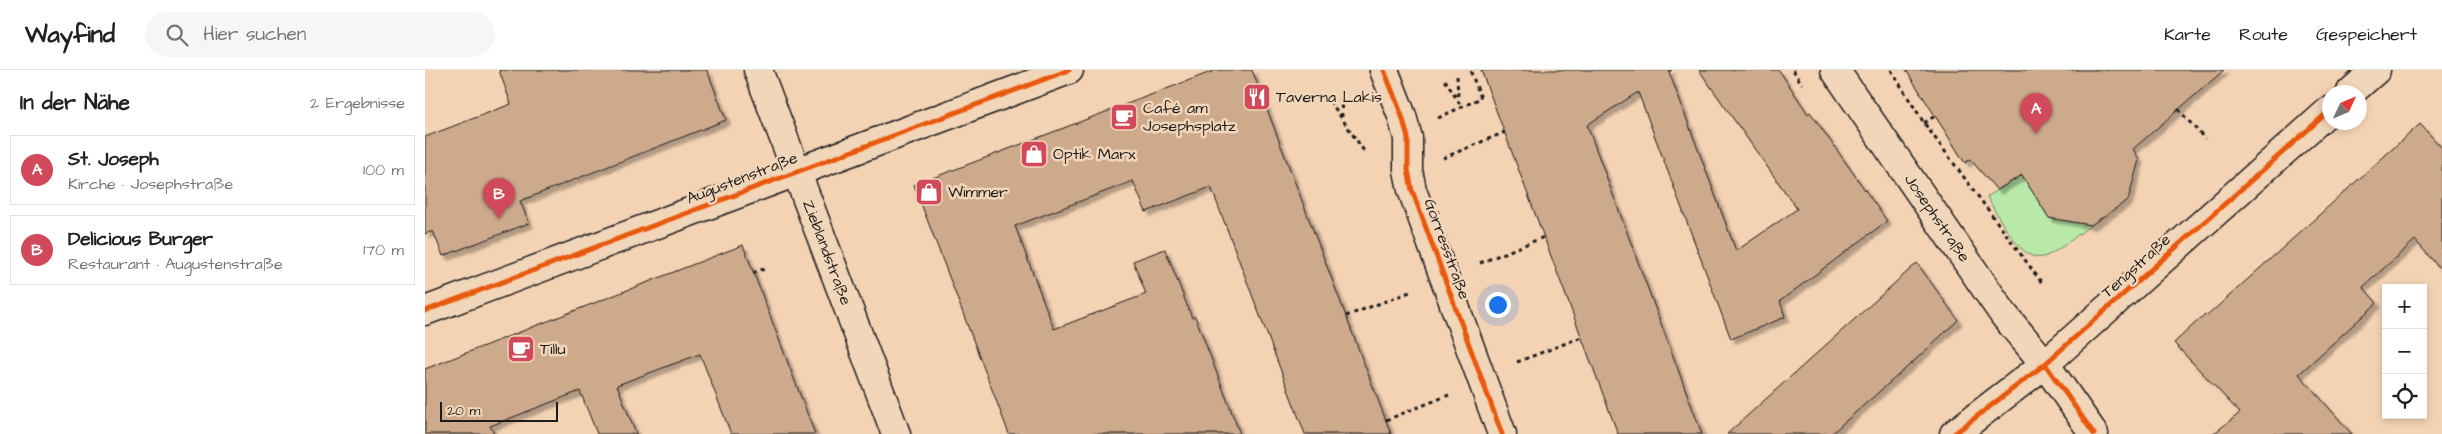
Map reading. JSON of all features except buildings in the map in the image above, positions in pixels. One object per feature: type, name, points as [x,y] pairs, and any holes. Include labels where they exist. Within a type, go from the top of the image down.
[{"type":"street","name":"Zieblandstraße","points":[[758,70],[897,434]]},
{"type":"street","name":"Augustenstraße","points":[[425,311],[1069,70]]},
{"type":"street","name":"Görresstraße","points":[[1384,70],[1402,116],[1408,138],[1408,170],[1412,190],[1502,434]]},
{"type":"street","name":"Josephstraße","points":[[1835,70],[1999,307],[2045,364],[2094,434]]},
{"type":"street","points":[[2359,85],[2376,70]]},
{"type":"street","name":"Tengstraße","points":[[1955,434],[2045,364],[2322,117]]},
{"type":"path","points":[[1430,112],[1433,120],[1481,98],[1470,70]]},
{"type":"path","points":[[1891,70],[1924,123],[2042,283]]},
{"type":"path","points":[[1457,76],[1458,98]]},
{"type":"path","points":[[1445,80],[1458,98],[1461,106]]},
{"type":"path","points":[[1341,98],[1342,118]]},
{"type":"path","points":[[1330,101],[1366,154]]},
{"type":"path","points":[[2179,109],[2205,139]]},
{"type":"path","points":[[1924,123],[1935,116]]},
{"type":"path","points":[[1443,158],[1505,132]]},
{"type":"path","points":[[1479,263],[1544,236]]},
{"type":"path","points":[[753,273],[764,269]]},
{"type":"path","points":[[1346,316],[1410,292]]},
{"type":"path","points":[[1517,362],[1582,337]]},
{"type":"path","points":[[1386,420],[1449,396]]},
{"type":"green space","points":[[2022,175],[2049,218],[2091,225],[2064,246],[2046,256],[2037,257],[2028,254],[2011,237],[1987,197]]},
{"type":"cycle path","points":[[425,311],[1069,70]]},
{"type":"cycle path","points":[[1384,70],[1402,116],[1408,138],[1408,170],[1412,190],[1502,434]]},
{"type":"cycle path","points":[[1954,434],[2045,364],[2322,117]]},
{"type":"cycle path","points":[[2045,364],[2094,434]]},
{"type":"place","name":"Taverna Lakis","points":[[1257,97]]},
{"type":"place","name":"Café am Josephsplatz","points":[[1124,117]]},
{"type":"place","name":"St. Joseph","points":[[2036,134]]},
{"type":"place","name":"Optik Marx","points":[[1034,154]]},
{"type":"place","name":"Wimmer","points":[[929,192]]},
{"type":"place","name":"Delicious Burger","points":[[499,219]]},
{"type":"place","name":"Tillu","points":[[521,349]]}]
